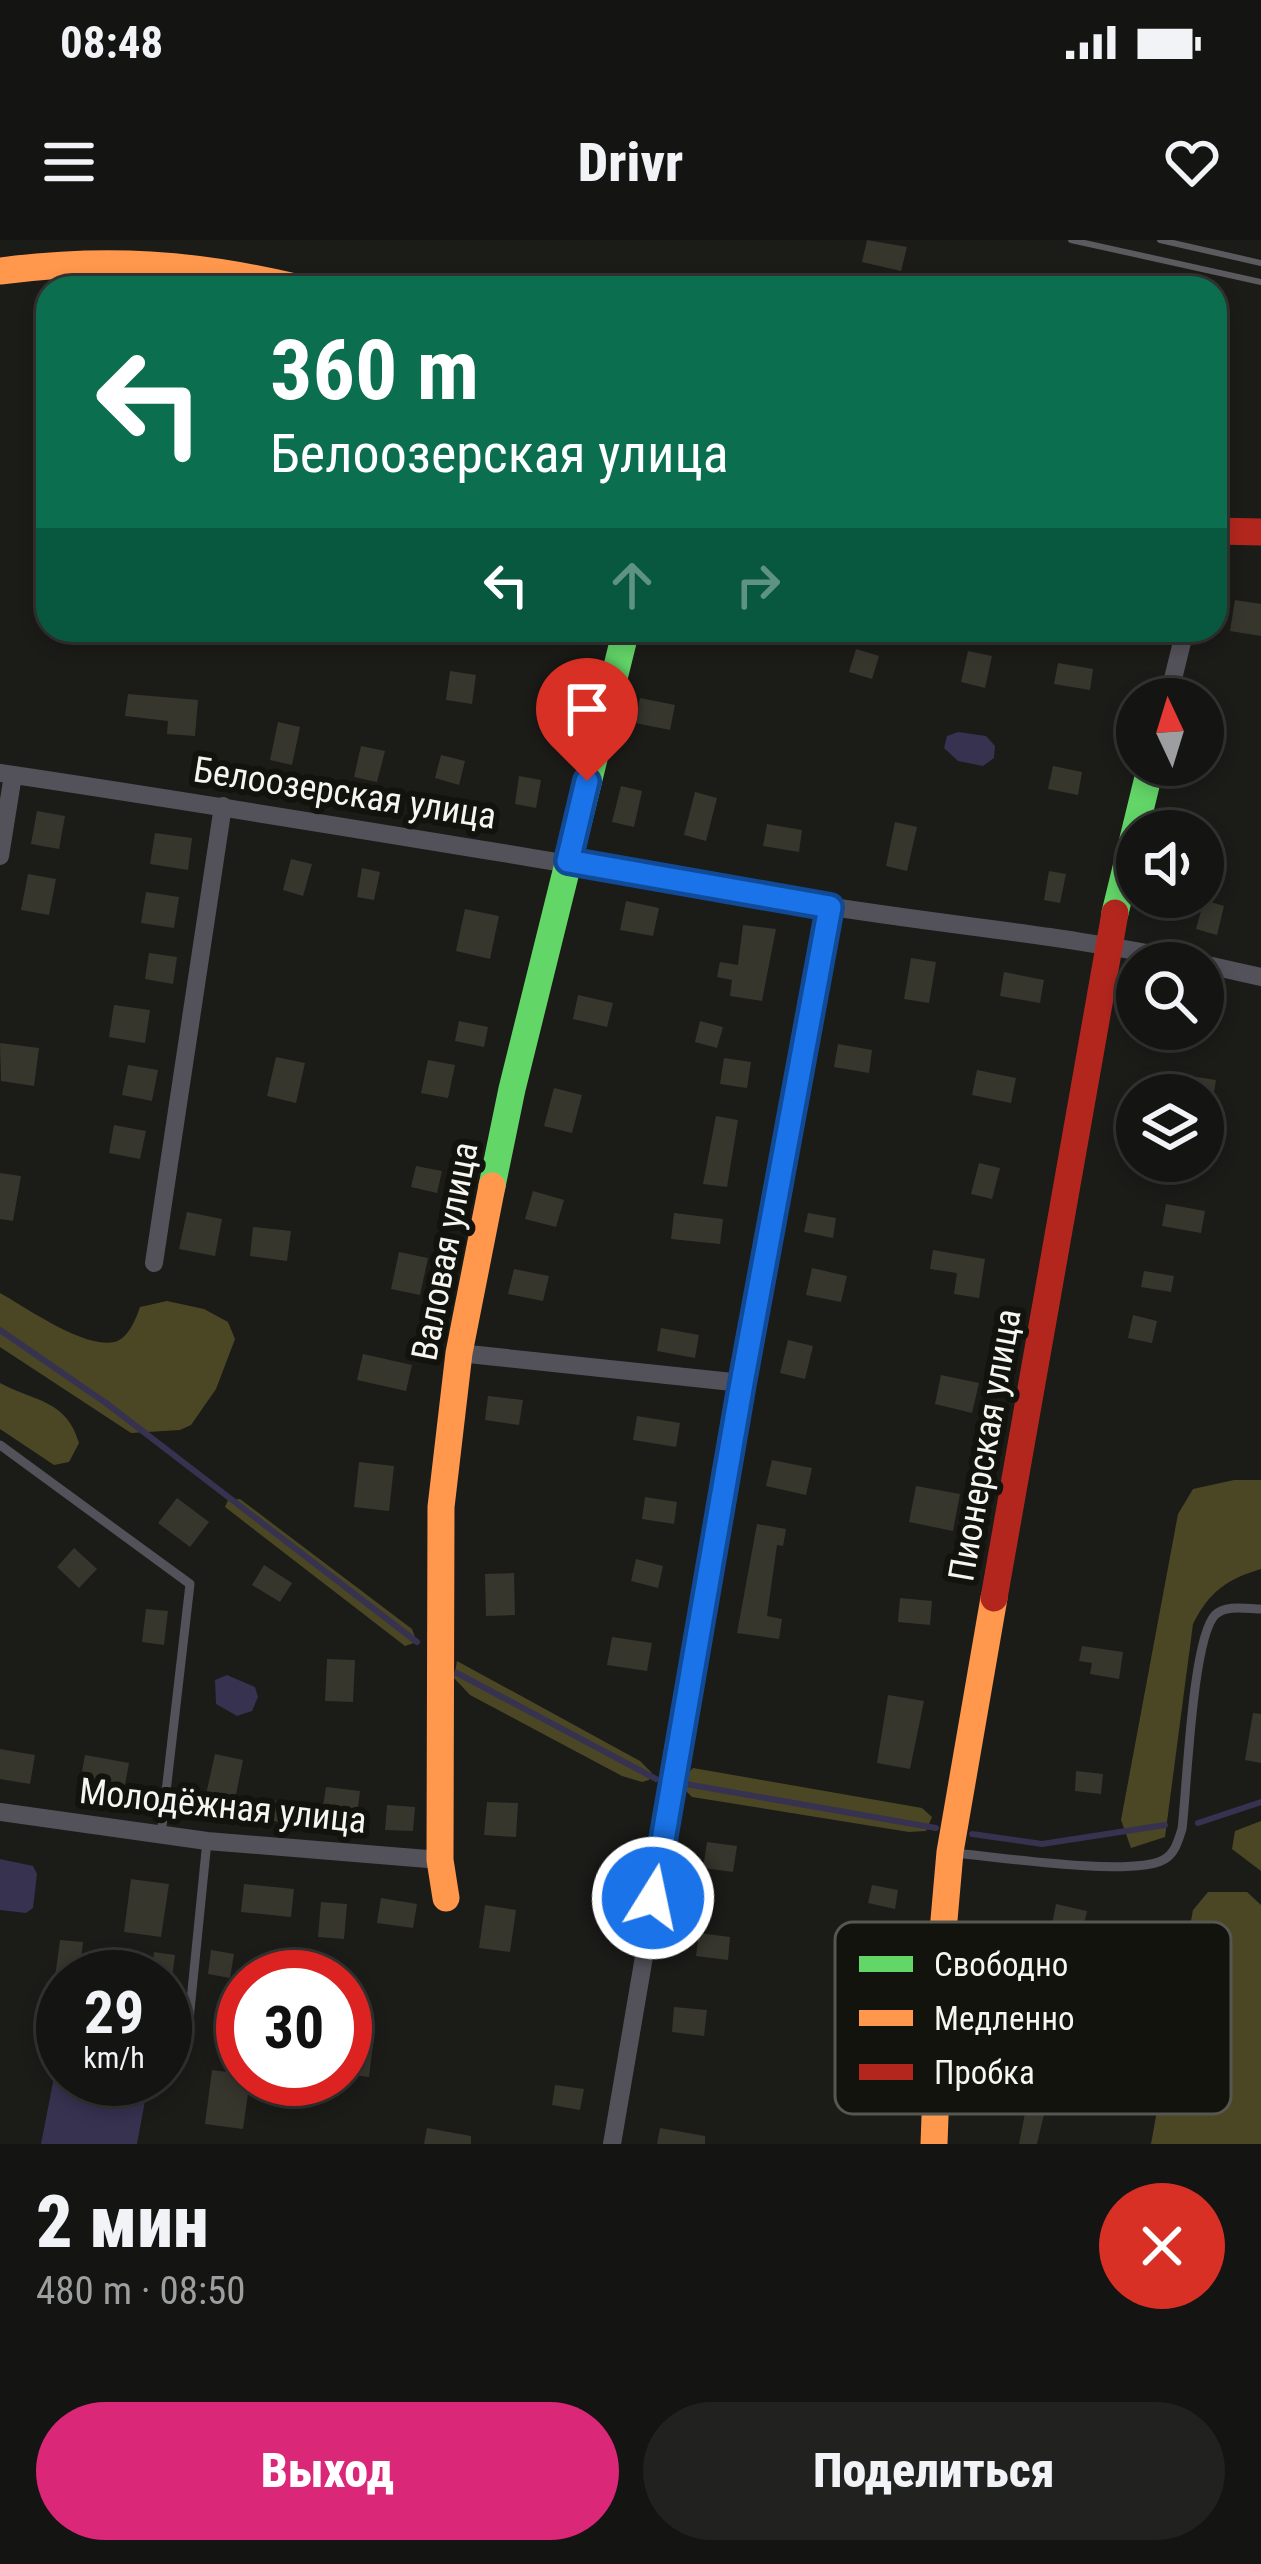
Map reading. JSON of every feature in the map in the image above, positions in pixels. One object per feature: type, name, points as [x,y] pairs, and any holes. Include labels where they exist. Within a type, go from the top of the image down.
[{"type":"street","points":[[0,271],[76,260],[146,259],[252,276]]},
{"type":"street","points":[[1227,531],[1261,532]]},
{"type":"street","name":"Валовая улица","points":[[446,1898],[440,1860],[441,1507],[459,1353],[512,1088],[623,642]]},
{"type":"street","points":[[1173,678],[1182,642]]},
{"type":"street","points":[[0,856],[7,774]]},
{"type":"street","name":"Белоозерская улица","points":[[7,774],[568,861],[830,907],[1116,945]]},
{"type":"street","name":"Пионерская улица","points":[[944,1922],[950,1852],[1107,943],[1146,786]]},
{"type":"street","points":[[154,1263],[223,806]]},
{"type":"street","points":[[612,2144],[742,1383],[830,907]]},
{"type":"street","name":"Белоозерская улица","points":[[1224,969],[1261,977]]},
{"type":"street","points":[[459,1353],[742,1383]]},
{"type":"street","name":"Молодёжная улица","points":[[0,1812],[207,1841],[440,1860]]},
{"type":"street","name":"Пионерская улица","points":[[934,2144],[935,2114]]},
{"type":"lane","points":[[0,1445],[190,1584],[161,1835]]},
{"type":"lane","points":[[950,1852],[1109,1867],[1162,1861],[1175,1849],[1182,1829],[1195,1690],[1208,1629],[1214,1616],[1227,1609],[1261,1609]]},
{"type":"lane","points":[[192,1990],[207,1841]]},
{"type":"shaded area","points":[[958,732],[986,736],[995,746],[994,758],[983,766],[958,761],[944,748],[947,736]]},
{"type":"shaded area","points":[[0,1293],[60,1328],[94,1341],[121,1339],[140,1307],[167,1301],[204,1309],[228,1322],[235,1339],[216,1389],[191,1425],[131,1433],[0,1347]]},
{"type":"shaded area","points":[[0,1383],[48,1404],[66,1418],[79,1443],[69,1462],[54,1465],[0,1429]]},
{"type":"shaded area","points":[[1261,1480],[1261,1569],[1220,1588],[1193,1624],[1165,1837],[1131,1848],[1121,1820],[1178,1514],[1193,1489]]},
{"type":"shaded area","points":[[240,1499],[412,1629],[417,1642],[405,1646],[225,1507],[228,1500]]},
{"type":"shaded area","points":[[457,1661],[640,1761],[652,1773],[649,1780],[622,1776],[470,1695],[454,1678]]},
{"type":"shaded area","points":[[227,1675],[255,1687],[258,1697],[252,1711],[237,1716],[216,1704],[215,1680]]},
{"type":"shaded area","points":[[693,1768],[922,1808],[932,1817],[926,1831],[909,1832],[692,1797],[682,1779]]},
{"type":"shaded area","points":[[1261,1821],[1261,1871],[1232,1849],[1235,1831]]},
{"type":"shaded area","points":[[0,1859],[33,1866],[37,1874],[33,1908],[26,1913],[0,1910]]},
{"type":"shaded area","points":[[1208,1892],[1247,1892],[1261,1905],[1261,2144],[1151,2144],[1156,2114],[1231,2114],[1231,1922],[1191,1922],[1193,1910]]},
{"type":"shaded area","points":[[48,2106],[144,2106],[137,2144],[41,2144]]},
{"type":"building","points":[[867,240],[907,247],[901,271],[862,262]]},
{"type":"building","points":[[1235,600],[1261,604],[1261,636],[1230,631]]},
{"type":"building","points":[[856,649],[879,656],[872,679],[849,672]]},
{"type":"building","points":[[968,651],[992,656],[985,688],[961,682]]},
{"type":"building","points":[[1058,663],[1093,669],[1090,690],[1054,684]]},
{"type":"building","points":[[450,671],[476,675],[472,704],[446,700]]},
{"type":"building","points":[[128,694],[198,700],[195,736],[167,734],[168,721],[125,716]]},
{"type":"building","points":[[640,698],[675,705],[670,730],[635,723]]},
{"type":"building","points":[[278,722],[300,727],[292,765],[270,760]]},
{"type":"building","points":[[361,746],[385,751],[377,782],[354,777]]},
{"type":"building","points":[[441,755],[465,761],[459,785],[435,778]]},
{"type":"building","points":[[1053,766],[1082,772],[1078,795],[1048,789]]},
{"type":"building","points":[[519,776],[541,780],[536,808],[515,804]]},
{"type":"building","points":[[621,786],[642,791],[634,827],[612,822]]},
{"type":"building","points":[[695,792],[717,798],[706,841],[684,835]]},
{"type":"building","points":[[37,811],[65,816],[59,849],[31,844]]},
{"type":"building","points":[[895,822],[917,827],[907,871],[886,866]]},
{"type":"building","points":[[767,824],[802,830],[799,852],[763,846]]},
{"type":"building","points":[[155,833],[192,838],[188,870],[150,864]]},
{"type":"building","points":[[291,859],[312,864],[303,896],[283,890]]},
{"type":"building","points":[[362,868],[380,872],[374,900],[357,897]]},
{"type":"building","points":[[1049,871],[1066,874],[1060,903],[1044,900]]},
{"type":"building","points":[[28,874],[56,879],[49,915],[21,910]]},
{"type":"building","points":[[146,892],[179,897],[174,928],[141,923]]},
{"type":"building","points":[[626,901],[659,908],[653,936],[620,930]]},
{"type":"building","points":[[465,909],[499,916],[490,959],[456,951]]},
{"type":"building","points":[[1199,918],[1221,918],[1217,935],[1196,929]]},
{"type":"building","points":[[743,925],[776,929],[762,1001],[730,996],[732,980],[717,977],[720,962],[738,965]]},
{"type":"building","points":[[149,953],[177,957],[173,984],[145,979]]},
{"type":"building","points":[[911,958],[936,962],[929,1003],[904,999]]},
{"type":"building","points":[[1004,972],[1044,980],[1040,1003],[1000,996]]},
{"type":"building","points":[[578,995],[613,1003],[607,1027],[573,1019]]},
{"type":"building","points":[[114,1005],[150,1010],[145,1043],[109,1037]]},
{"type":"building","points":[[459,1021],[488,1027],[484,1047],[455,1041]]},
{"type":"building","points":[[700,1021],[723,1027],[717,1048],[695,1042]]},
{"type":"building","points":[[0,1043],[39,1048],[34,1086],[1,1081]]},
{"type":"building","points":[[838,1044],[872,1050],[869,1073],[834,1067]]},
{"type":"building","points":[[276,1057],[305,1063],[296,1103],[267,1096]]},
{"type":"building","points":[[724,1058],[751,1062],[747,1088],[720,1084]]},
{"type":"building","points":[[428,1060],[455,1065],[448,1098],[421,1093]]},
{"type":"building","points":[[128,1065],[158,1070],[152,1101],[122,1095]]},
{"type":"building","points":[[977,1070],[1016,1078],[1011,1103],[972,1095]]},
{"type":"building","points":[[554,1088],[582,1095],[572,1133],[544,1126]]},
{"type":"building","points":[[716,1116],[738,1120],[727,1187],[703,1184]]},
{"type":"building","points":[[114,1125],[146,1131],[140,1159],[109,1153]]},
{"type":"building","points":[[979,1163],[1000,1168],[992,1199],[971,1194]]},
{"type":"building","points":[[416,1166],[442,1171],[437,1193],[411,1187]]},
{"type":"building","points":[[0,1173],[21,1176],[13,1221],[0,1219]]},
{"type":"building","points":[[533,1191],[564,1200],[556,1227],[525,1219]]},
{"type":"building","points":[[1166,1204],[1205,1211],[1201,1233],[1162,1226]]},
{"type":"building","points":[[187,1212],[222,1219],[215,1256],[179,1249]]},
{"type":"building","points":[[674,1213],[723,1219],[720,1244],[671,1239]]},
{"type":"building","points":[[808,1213],[836,1218],[833,1238],[804,1232]]},
{"type":"building","points":[[253,1227],[291,1231],[287,1261],[250,1256]]},
{"type":"building","points":[[933,1250],[985,1259],[979,1298],[954,1294],[957,1273],[930,1269]]},
{"type":"building","points":[[399,1252],[428,1258],[420,1295],[391,1289]]},
{"type":"building","points":[[812,1268],[847,1276],[841,1302],[806,1295]]},
{"type":"building","points":[[514,1269],[549,1276],[543,1301],[508,1294]]},
{"type":"building","points":[[1144,1271],[1174,1276],[1171,1292],[1141,1287]]},
{"type":"building","points":[[1133,1315],[1157,1321],[1152,1343],[1128,1338]]},
{"type":"building","points":[[661,1328],[699,1335],[695,1358],[657,1351]]},
{"type":"building","points":[[788,1340],[813,1346],[805,1379],[780,1373]]},
{"type":"building","points":[[363,1354],[412,1365],[406,1391],[357,1380]]},
{"type":"building","points":[[941,1375],[979,1383],[972,1413],[935,1404]]},
{"type":"building","points":[[488,1396],[523,1400],[519,1425],[485,1420]]},
{"type":"building","points":[[637,1416],[680,1423],[676,1447],[633,1440]]},
{"type":"building","points":[[772,1460],[812,1468],[806,1495],[766,1486]]},
{"type":"building","points":[[359,1462],[394,1466],[389,1511],[354,1507]]},
{"type":"building","points":[[916,1486],[960,1494],[953,1531],[909,1522]]},
{"type":"building","points":[[645,1497],[677,1502],[674,1524],[642,1519]]},
{"type":"building","points":[[177,1498],[209,1522],[190,1547],[158,1523]]},
{"type":"building","points":[[757,1524],[786,1529],[783,1546],[777,1545],[767,1616],[782,1619],[779,1639],[737,1633]]},
{"type":"building","points":[[74,1548],[97,1569],[79,1588],[57,1567]]},
{"type":"building","points":[[636,1559],[663,1566],[658,1588],[631,1581]]},
{"type":"building","points":[[264,1565],[292,1583],[280,1602],[252,1585]]},
{"type":"building","points":[[514,1573],[515,1615],[486,1616],[485,1574]]},
{"type":"building","points":[[900,1598],[932,1601],[930,1625],[898,1622]]},
{"type":"building","points":[[146,1609],[168,1611],[164,1645],[142,1642]]},
{"type":"building","points":[[612,1637],[652,1643],[647,1671],[607,1665]]},
{"type":"building","points":[[1082,1646],[1123,1652],[1119,1679],[1090,1674],[1092,1663],[1079,1661]]},
{"type":"building","points":[[327,1659],[355,1660],[353,1702],[325,1701]]},
{"type":"building","points":[[888,1695],[924,1701],[910,1769],[877,1763]]},
{"type":"building","points":[[1253,1713],[1261,1714],[1261,1763],[1245,1760]]},
{"type":"building","points":[[0,1749],[35,1755],[30,1784],[0,1779]]},
{"type":"building","points":[[215,1754],[243,1760],[232,1814],[203,1808]]},
{"type":"building","points":[[85,1755],[129,1763],[123,1796],[79,1788]]},
{"type":"building","points":[[1076,1771],[1103,1774],[1101,1794],[1075,1791]]},
{"type":"building","points":[[326,1787],[360,1791],[356,1824],[328,1820],[329,1813],[322,1813]]},
{"type":"building","points":[[273,1800],[302,1806],[300,1826],[269,1820]]},
{"type":"building","points":[[487,1802],[518,1803],[516,1837],[484,1835]]},
{"type":"building","points":[[387,1805],[415,1807],[413,1831],[385,1830]]},
{"type":"building","points":[[707,1842],[737,1846],[733,1872],[703,1868]]},
{"type":"building","points":[[131,1879],[169,1884],[161,1937],[124,1932]]},
{"type":"building","points":[[244,1884],[294,1889],[291,1917],[241,1912]]},
{"type":"building","points":[[872,1885],[898,1890],[895,1909],[868,1903]]},
{"type":"building","points":[[381,1898],[417,1904],[413,1928],[377,1923]]},
{"type":"building","points":[[321,1902],[347,1904],[344,1939],[318,1937]]},
{"type":"building","points":[[1056,1904],[1087,1911],[1084,1922],[1052,1922]]},
{"type":"building","points":[[485,1905],[516,1910],[510,1952],[479,1948]]},
{"type":"building","points":[[699,1933],[730,1937],[728,1960],[696,1956]]},
{"type":"building","points":[[60,1940],[83,1942],[82,1950],[59,1950]]},
{"type":"building","points":[[211,1950],[216,1951],[216,1975],[208,1974]]},
{"type":"building","points":[[674,2007],[707,2010],[704,2036],[672,2032]]},
{"type":"building","points":[[212,2070],[216,2071],[216,2106],[246,2106],[243,2129],[205,2124]]},
{"type":"building","points":[[555,2085],[584,2089],[580,2110],[552,2105]]},
{"type":"building","points":[[1025,2114],[1044,2114],[1037,2144],[1019,2144]]},
{"type":"building","points":[[427,2128],[471,2136],[471,2144],[424,2144]]},
{"type":"building","points":[[660,2128],[705,2136],[705,2144],[657,2144]]},
{"type":"waterway","points":[[0,1330],[106,1403],[417,1642]]},
{"type":"waterway","points":[[457,1673],[656,1779]]},
{"type":"waterway","points":[[686,1784],[936,1828]]},
{"type":"waterway","points":[[1198,1823],[1261,1802]]},
{"type":"waterway","points":[[972,1834],[1042,1844],[1165,1825]]},
{"type":"railway","points":[[1071,240],[1261,282]]},
{"type":"railway","points":[[1160,240],[1261,263]]},
{"type":"traffic: fast","points":[[492,1186],[623,642]]},
{"type":"traffic: fast","points":[[1115,913],[1146,786]]},
{"type":"traffic: slow","points":[[0,271],[114,264],[238,276]]},
{"type":"traffic: slow","points":[[446,1898],[440,1860],[441,1507],[459,1353],[492,1186]]},
{"type":"traffic: slow","points":[[944,1922],[950,1852],[994,1598]]},
{"type":"traffic: slow","points":[[934,2144],[935,2114]]},
{"type":"traffic: jam","points":[[1227,531],[1261,532]]},
{"type":"traffic: jam","points":[[994,1598],[1115,913]]},
{"type":"route","points":[[587,781],[568,861],[830,907],[653,1898]]}]
